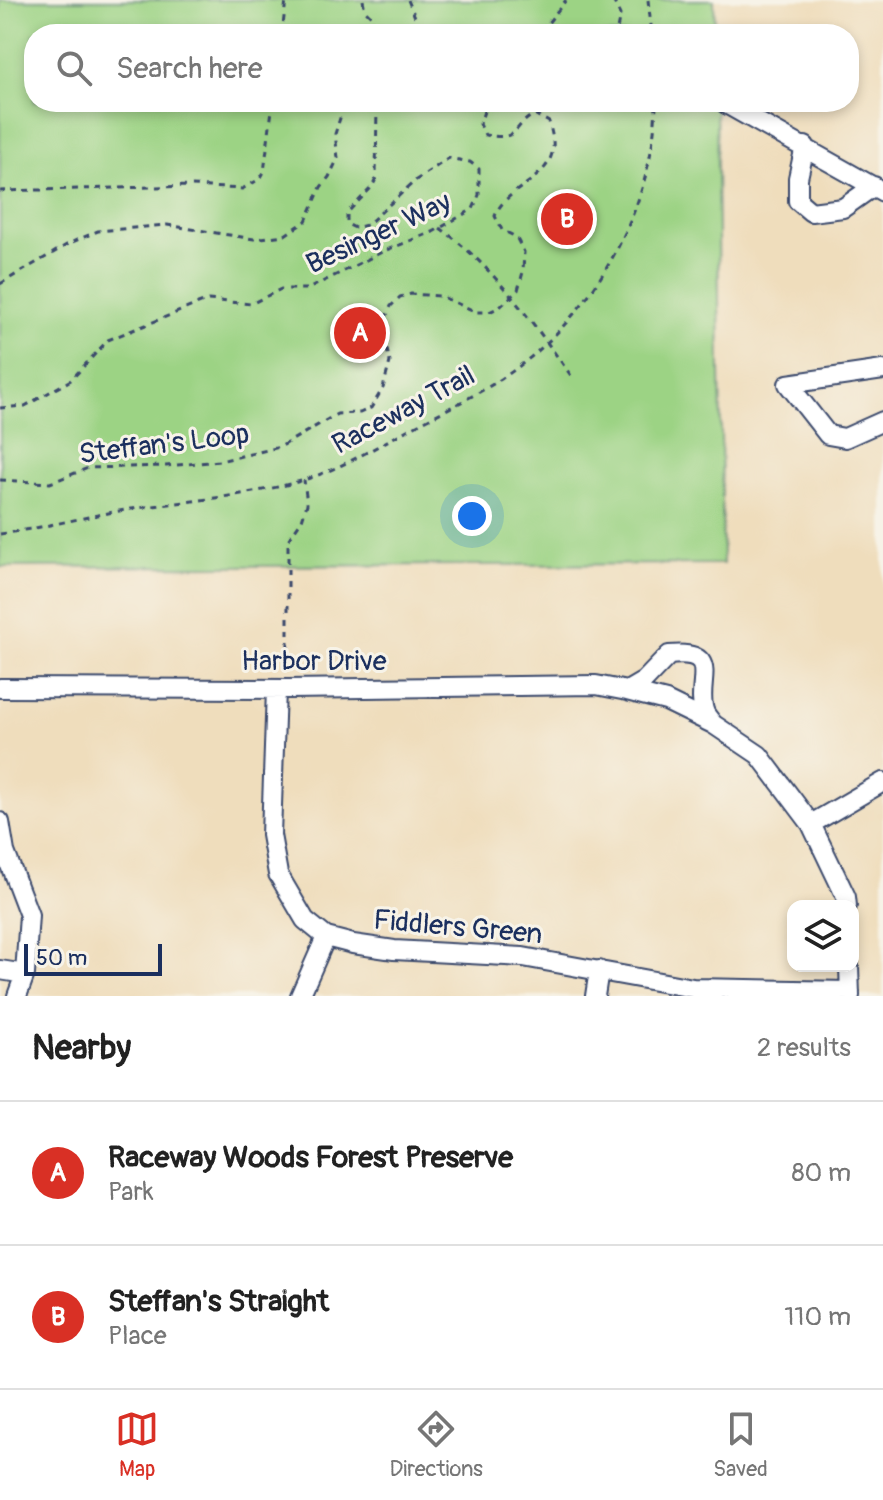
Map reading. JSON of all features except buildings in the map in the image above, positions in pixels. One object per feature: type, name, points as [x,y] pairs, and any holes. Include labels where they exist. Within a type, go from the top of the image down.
[{"type":"street","points":[[741,112],[879,189]]},
{"type":"street","points":[[805,146],[798,178],[798,201],[811,212],[843,208],[879,189]]},
{"type":"street","points":[[883,370],[788,384],[828,435],[845,438],[883,421]]},
{"type":"street","points":[[627,691],[644,681],[669,655],[684,653],[693,656],[702,662],[705,673],[704,711],[713,724]]},
{"type":"street","name":"Harbor Drive","points":[[0,688],[282,689],[596,685],[627,691],[666,701],[713,724],[759,755],[811,824],[846,900]]},
{"type":"street","points":[[282,689],[271,835],[278,874],[305,920],[326,937],[300,996]]},
{"type":"street","points":[[811,824],[883,782]]},
{"type":"street","points":[[0,822],[5,852],[29,915],[25,974],[17,996]]},
{"type":"street","name":"Fiddlers Green","points":[[326,937],[394,950],[523,957],[693,988],[850,994]]},
{"type":"street","points":[[0,970],[25,974]]},
{"type":"street","points":[[595,996],[599,970]]},
{"type":"street","points":[[849,972],[850,994]]},
{"type":"path","points":[[283,24],[286,0]]},
{"type":"path","points":[[363,0],[365,10],[374,19],[373,24]]},
{"type":"path","points":[[408,0],[418,24]]},
{"type":"path","points":[[548,24],[566,0]]},
{"type":"path","points":[[613,0],[620,15],[618,24]]},
{"type":"path","points":[[648,0],[651,24]]},
{"type":"path","points":[[0,191],[192,186],[242,189],[260,179],[264,172],[272,112]]},
{"type":"path","points":[[0,284],[70,243],[98,231],[167,225],[254,239],[285,235],[306,221],[338,158],[335,134],[342,112]]},
{"type":"path","name":"Besinger Way","points":[[0,408],[25,406],[71,380],[108,340],[208,300],[251,304],[281,289],[308,289],[384,251],[440,228],[473,209],[479,195],[479,169],[470,162],[449,158],[416,180],[367,225],[355,228],[347,224],[347,213],[376,179],[377,112]]},
{"type":"path","points":[[484,112],[480,124],[485,135],[509,136],[517,132],[528,117],[539,115],[549,122],[554,146],[550,159],[535,178],[514,190],[499,205],[495,216],[502,230],[516,237],[524,252],[518,290],[511,298]]},
{"type":"path","name":"Raceway Trail","points":[[0,534],[304,480],[353,461],[499,380],[547,342],[590,290],[619,244],[650,162],[656,112]]},
{"type":"path","points":[[440,228],[462,244],[511,298],[572,377]]},
{"type":"path","name":"Steffan's Loop","points":[[0,480],[50,483],[88,468],[207,462],[280,447],[337,414],[360,413],[371,408],[383,388],[390,362],[384,337],[385,319],[400,297],[411,294],[440,296],[477,312],[489,312],[511,298]]},
{"type":"path","points":[[282,689],[288,540],[302,520],[307,504],[304,480]]},
{"type":"green space","points":[[0,0],[714,0],[715,24],[24,24],[24,112],[716,112],[723,564],[0,567]]},
{"type":"place","name":"Steffan's Straight","points":[[567,219]]},
{"type":"place","name":"Raceway Woods Forest Preserve","points":[[360,333]]}]
